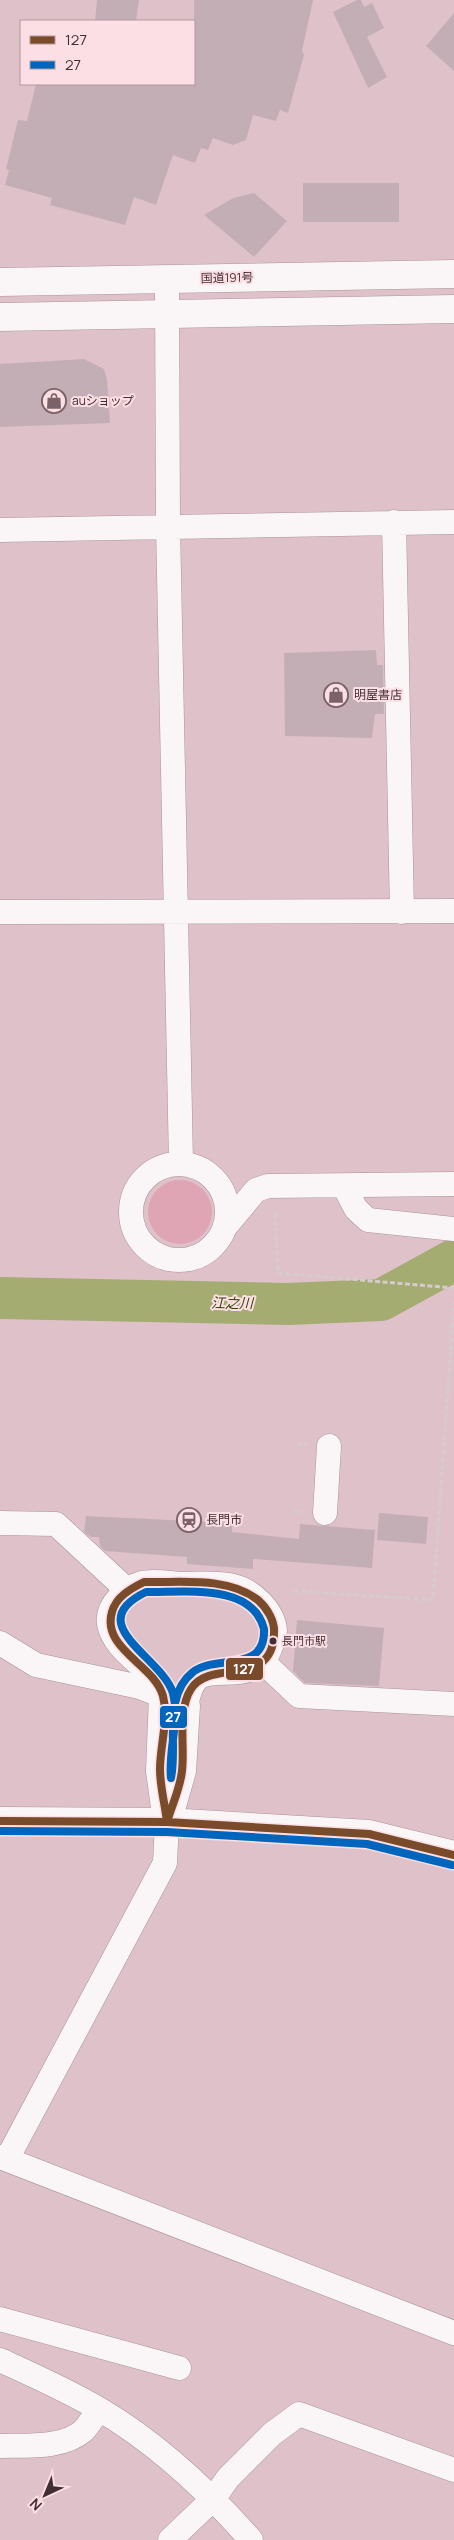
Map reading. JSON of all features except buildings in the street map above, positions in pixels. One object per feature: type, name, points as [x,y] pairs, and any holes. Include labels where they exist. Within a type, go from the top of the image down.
[{"type":"main road","name":"国道191号","points":[[0,282],[454,274]]},
{"type":"main road","points":[[0,316],[454,309]]},
{"type":"main road","points":[[167,1822],[160,1771],[175,1701]]},
{"type":"main road","points":[[3,1824],[167,1822],[369,1834],[454,1855]]},
{"type":"street","points":[[167,279],[168,525],[181,1163]]},
{"type":"street","points":[[394,522],[402,912]]},
{"type":"street","points":[[0,530],[168,525],[454,522]]},
{"type":"street","points":[[0,912],[454,911]]},
{"type":"street","points":[[226,1227],[228,1207],[218,1182],[207,1172],[195,1166],[181,1163],[167,1165],[154,1170],[143,1179],[131,1204],[131,1218],[135,1232],[143,1244],[153,1253],[165,1259],[179,1261],[205,1254],[216,1245],[226,1227],[256,1190],[268,1186],[454,1184]]},
{"type":"street","points":[[344,1186],[356,1209],[368,1220],[454,1229]]},
{"type":"street","points":[[325,1513],[329,1446]]},
{"type":"street","points":[[0,1523],[56,1524],[127,1590]]},
{"type":"street","points":[[144,1582],[234,1586],[250,1594],[266,1609],[275,1631],[268,1655],[262,1662],[243,1672],[209,1674],[198,1678],[190,1689],[175,1701],[113,1635],[109,1623],[110,1612],[119,1597],[127,1590],[144,1582]]},
{"type":"street","points":[[0,1643],[36,1665],[140,1688],[175,1701]]},
{"type":"street","points":[[262,1662],[299,1696],[454,1704]]},
{"type":"street","points":[[167,1822],[165,1862],[4,2158],[454,2333]]},
{"type":"street","points":[[0,2319],[179,2368]]},
{"type":"street","points":[[0,2360],[56,2385],[126,2426],[214,2498],[250,2540]]},
{"type":"street","points":[[0,2446],[42,2444],[76,2436],[84,2430],[99,2409]]},
{"type":"street","points":[[170,2540],[214,2498],[234,2471],[272,2434],[299,2414],[454,2470]]},
{"type":"path","points":[[275,1213],[278,1273],[454,1288]]},
{"type":"path","points":[[294,1592],[433,1600],[454,1302]]},
{"type":"shaded area","points":[[174,1180],[186,1180],[203,1189],[210,1200],[212,1212],[210,1224],[203,1235],[186,1244],[174,1244],[162,1239],[153,1230],[148,1218],[148,1206],[153,1194],[162,1185]]},
{"type":"waterway","name":"江之川","points":[[0,1298],[288,1304],[381,1300],[454,1260]]},
{"type":"transit line","name":"127","points":[[144,1582],[203,1582],[232,1587],[246,1592],[258,1600],[270,1615],[274,1628],[271,1650],[263,1661],[252,1667],[212,1675],[200,1680],[191,1689],[184,1708],[181,1778],[167,1822],[160,1769],[165,1723],[163,1696],[158,1685],[150,1675],[121,1647],[114,1636],[111,1625],[112,1612],[120,1598],[144,1582]]},
{"type":"transit line","name":"27","points":[[146,1592],[128,1604],[121,1616],[123,1629],[131,1641],[166,1680],[173,1693],[175,1703],[175,1725],[174,1735],[172,1746],[171,1757],[171,1778],[173,1765],[173,1751],[173,1736],[173,1722],[174,1707],[177,1694],[183,1682],[193,1672],[202,1667],[248,1658],[257,1652],[262,1643],[264,1629],[257,1614],[246,1604],[231,1597],[214,1593],[146,1592]]},
{"type":"transit line","name":"127","points":[[0,1821],[167,1822],[369,1834],[454,1855]]},
{"type":"transit line","name":"27","points":[[0,1831],[167,1832],[367,1844],[452,1865]]},
{"type":"place","name":"auショップ","points":[[54,401]]},
{"type":"place","name":"明屋書店","points":[[336,695]]},
{"type":"place","name":"長門市","points":[[189,1520]]},
{"type":"place","name":"長門市駅","points":[[273,1641]]}]
